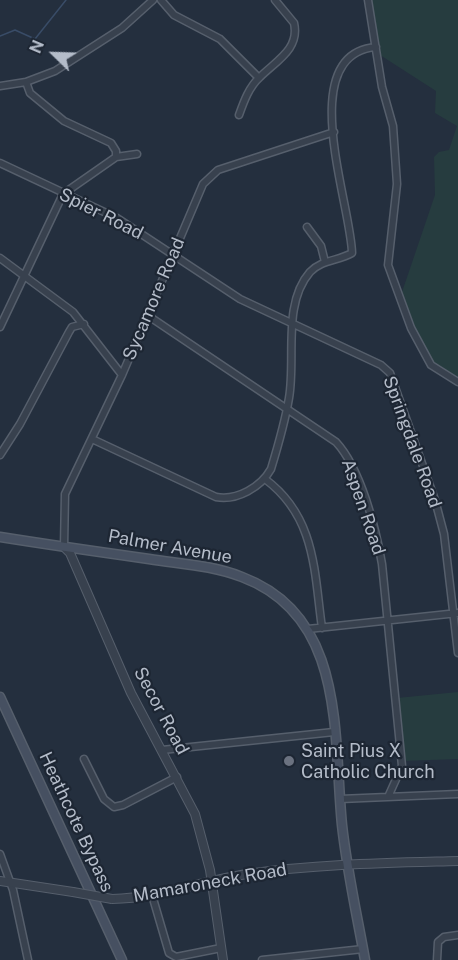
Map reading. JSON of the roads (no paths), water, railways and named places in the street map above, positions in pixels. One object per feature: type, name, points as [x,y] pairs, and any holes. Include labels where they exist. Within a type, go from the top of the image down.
[{"type":"main road","points":[[0,537],[64,547]]},
{"type":"main road","name":"Palmer Avenue","points":[[64,547],[198,565],[236,574],[278,596],[308,629],[324,661],[348,865],[365,960]]},
{"type":"main road","name":"Heathcote Bypass","points":[[0,697],[122,960]]},
{"type":"street","points":[[0,86],[26,82],[55,71],[105,40],[153,0]]},
{"type":"street","points":[[161,0],[174,15],[220,39],[259,78]]},
{"type":"street","points":[[239,115],[247,94],[259,78],[286,54],[293,42],[294,23],[275,0]]},
{"type":"street","points":[[368,0],[381,87],[393,126],[396,184],[388,258],[389,271],[411,328],[431,365],[458,382]]},
{"type":"street","points":[[92,439],[216,497],[232,498],[266,479],[271,469],[287,410],[291,379],[292,324],[305,279],[312,270],[325,262],[352,253],[334,132],[332,93],[339,71],[348,58],[376,47]]},
{"type":"street","points":[[26,82],[30,93],[64,121],[111,143],[116,151],[116,158]]},
{"type":"street","name":"Sycamore Road","points":[[64,547],[65,494],[122,375],[203,184],[211,173],[334,132]]},
{"type":"street","points":[[0,327],[63,194],[116,158],[137,154]]},
{"type":"street","name":"Spier Road","points":[[0,163],[117,218],[240,299],[292,324]]},
{"type":"street","points":[[307,227],[321,246],[325,262]]},
{"type":"street","points":[[0,258],[63,303],[84,324],[122,375]]},
{"type":"street","name":"Aspen Road","points":[[147,315],[336,442],[349,459],[380,551],[388,620],[402,766],[388,797]]},
{"type":"street","points":[[0,455],[20,424],[72,327],[84,324]]},
{"type":"street","name":"Springdale Road","points":[[292,324],[381,366],[390,373],[444,534],[456,613],[458,653]]},
{"type":"street","points":[[266,479],[290,502],[303,522],[311,551],[322,628]]},
{"type":"street","name":"Secor Road","points":[[64,547],[70,553],[94,603],[131,693],[195,814],[211,881],[223,960]]},
{"type":"street","points":[[308,629],[456,613]]},
{"type":"street","points":[[162,750],[334,732]]},
{"type":"street","points":[[84,759],[104,799],[114,807],[123,805],[177,777]]},
{"type":"street","points":[[340,799],[458,794]]},
{"type":"street","points":[[0,854],[28,960]]},
{"type":"street","name":"Mamaroneck Road","points":[[0,881],[112,899],[152,895],[211,881],[279,870],[458,861]]},
{"type":"street","points":[[152,895],[169,953],[176,957],[221,948]]},
{"type":"street","points":[[437,960],[438,942],[444,937],[458,935]]},
{"type":"street","points":[[262,960],[363,949]]},
{"type":"waterway","points":[[0,36],[15,30],[35,39],[66,0]]},
{"type":"place","name":"Saint Pius X Catholic Church","points":[[289,761]]}]
